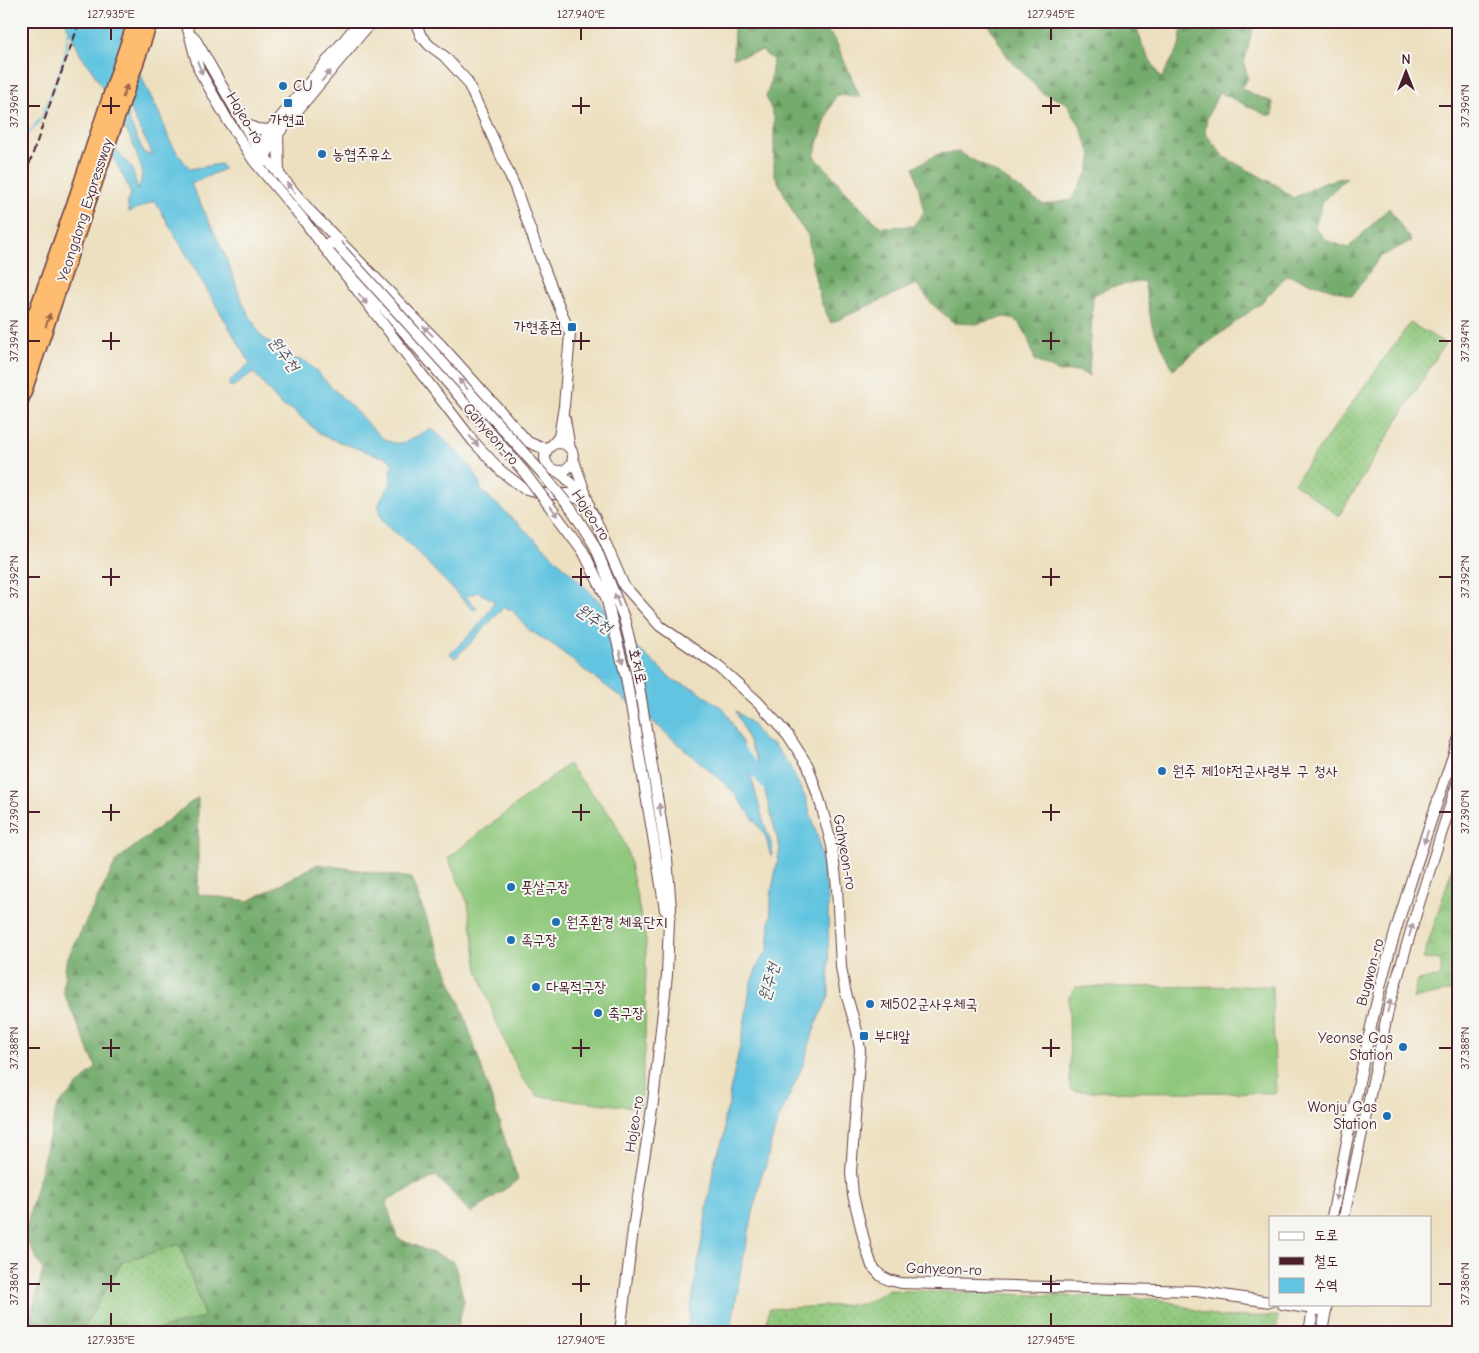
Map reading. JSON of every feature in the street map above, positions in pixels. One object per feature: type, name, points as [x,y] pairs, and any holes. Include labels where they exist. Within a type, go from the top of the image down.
[{"type":"highway","name":"Yeongdong Expressway","points":[[21,356],[136,21]]},
{"type":"highway","name":"Yeongdong Expressway","points":[[21,399],[150,21]]},
{"type":"street","points":[[256,164],[274,132],[360,21]]},
{"type":"street","points":[[279,173],[274,132],[372,21]]},
{"type":"street","points":[[415,21],[421,36],[429,46],[444,56],[467,81],[515,187],[570,334],[564,406],[559,437],[546,452],[545,460],[550,468],[557,471],[570,483],[582,500]]},
{"type":"street","name":"Hojeo-ro","points":[[186,22],[242,122],[279,173],[305,214],[542,473],[572,510],[595,546],[624,618],[634,658],[652,757],[665,910],[669,920],[667,975],[653,1102],[634,1222],[620,1332]]},
{"type":"street","name":"Hojeo-ro","points":[[186,22],[200,70],[227,119],[256,164],[331,243]]},
{"type":"street","points":[[242,122],[257,129],[274,132]]},
{"type":"street","points":[[331,243],[442,346],[528,442],[540,447],[562,444],[571,453]]},
{"type":"street","name":"Gahyeon-ro","points":[[331,243],[473,441],[502,471],[523,488],[545,494],[567,494],[582,500],[594,516],[624,586],[660,626],[719,667],[758,702],[788,735],[808,766],[832,846],[837,886],[844,990],[858,1031],[859,1057],[851,1172],[853,1195],[872,1266],[881,1276],[901,1283],[1196,1291],[1269,1302]]},
{"type":"street","name":"호저로","points":[[331,243],[524,472],[583,551],[606,598],[624,668],[662,859]]},
{"type":"street","points":[[564,406],[571,453],[594,516]]},
{"type":"street","points":[[557,471],[566,469],[569,466],[571,453]]},
{"type":"street","name":"Bugwon-ro","points":[[1332,1216],[1357,1090],[1383,975],[1458,741]]},
{"type":"street","name":"Bugwon-ro","points":[[1344,1216],[1389,1006],[1458,782]]},
{"type":"street","points":[[1383,975],[1397,976]]},
{"type":"street","points":[[1341,1170],[1352,1173]]},
{"type":"street","points":[[1309,1332],[1314,1307],[1326,1308],[1322,1332]]},
{"type":"green space","points":[[734,21],[812,21],[834,37],[860,97],[836,95],[814,156],[881,227],[913,226],[924,212],[914,167],[938,154],[959,152],[996,173],[1044,205],[1071,200],[1088,172],[1092,156],[1080,126],[1067,103],[1042,93],[1007,56],[986,21],[1135,21],[1143,47],[1161,79],[1179,47],[1183,21],[1261,21],[1253,27],[1244,64],[1248,79],[1240,88],[1273,102],[1273,115],[1266,115],[1219,92],[1207,118],[1205,133],[1224,157],[1278,186],[1293,198],[1326,182],[1347,177],[1323,201],[1315,227],[1326,240],[1348,248],[1389,208],[1411,241],[1380,257],[1352,296],[1287,275],[1261,303],[1173,369],[1152,326],[1144,281],[1111,287],[1093,295],[1089,376],[1078,371],[1060,372],[1035,361],[1027,335],[1018,322],[1011,318],[1004,317],[976,324],[954,323],[933,305],[916,284],[831,323],[821,302],[812,264],[808,235],[799,224],[774,173],[774,117],[766,96],[770,85],[773,60],[762,51],[733,58]]},
{"type":"green space","points":[[1410,323],[1445,343],[1339,516],[1294,483]]},
{"type":"green space","name":"원주환경 체육단지","points":[[568,764],[614,820],[627,849],[646,941],[645,1049],[640,1108],[538,1096],[523,1080],[498,1027],[478,970],[468,903],[448,858]]},
{"type":"green space","points":[[198,797],[198,894],[249,901],[318,864],[411,878],[464,1014],[518,1180],[471,1213],[436,1176],[386,1201],[397,1238],[454,1262],[464,1300],[457,1332],[150,1332],[205,1317],[180,1244],[122,1262],[81,1332],[26,1332],[43,1270],[24,1236],[57,1106],[96,1067],[63,991],[66,961],[117,860]]},
{"type":"green space","points":[[1458,850],[1458,989],[1413,999],[1417,981],[1441,976],[1441,960],[1423,959]]},
{"type":"green space","points":[[1272,986],[1276,1093],[1075,1091],[1070,1089],[1069,997],[1076,987]]},
{"type":"green space","points":[[180,1244],[205,1318],[150,1332],[81,1332],[122,1262]]},
{"type":"green space","points":[[888,1290],[1160,1299],[1219,1317],[1278,1316],[1276,1332],[766,1332],[769,1309],[863,1304]]},
{"type":"water","points":[[65,21],[119,21],[145,85],[160,115],[169,139],[178,154],[190,169],[220,164],[224,169],[191,184],[224,253],[244,306],[261,336],[292,358],[307,362],[381,437],[389,441],[401,443],[432,429],[469,466],[479,483],[480,489],[596,598],[624,629],[624,636],[673,680],[695,689],[725,710],[742,743],[763,820],[773,848],[771,856],[765,835],[732,790],[645,715],[555,646],[529,630],[512,610],[504,607],[455,658],[450,654],[481,623],[494,601],[478,592],[466,596],[478,608],[473,610],[409,544],[382,521],[378,507],[391,484],[390,471],[393,465],[388,458],[323,436],[291,409],[282,406],[253,372],[234,386],[229,386],[230,381],[250,363],[155,201],[129,212],[127,202],[131,194],[128,186],[116,162],[97,132],[113,144],[132,168],[138,190],[142,170],[132,141],[91,68],[81,56]],"holes":[[[125,106],[131,111],[153,155],[144,153],[128,119],[129,115]]]},
{"type":"water","points":[[736,711],[750,722],[764,741],[774,745],[789,765],[806,799],[819,842],[828,901],[829,996],[816,1024],[803,1065],[778,1121],[761,1176],[730,1332],[687,1332],[715,1159],[725,1133],[724,1119],[729,1105],[729,1096],[743,1032],[751,982],[761,958],[768,951],[771,894],[780,849],[757,761]]},
{"type":"waterway","points":[[21,138],[29,133],[42,117],[64,59],[69,29]]},
{"type":"waterway","name":"원주천","points":[[736,747],[771,789]]},
{"type":"railway","points":[[21,188],[80,21]]},
{"type":"place","name":"CU","points":[[283,86]]},
{"type":"place","name":"가현교","points":[[288,103]]},
{"type":"place","name":"농협주유소","points":[[322,154]]},
{"type":"place","name":"가현종점","points":[[572,327]]},
{"type":"place","name":"원주 제1야전군사령부 구 청사","points":[[1162,771]]},
{"type":"place","name":"풋살구장","points":[[511,887]]},
{"type":"place","name":"원주환경 체육단지","points":[[556,922]]},
{"type":"place","name":"족구장","points":[[511,940]]},
{"type":"place","name":"다목적구장","points":[[536,987]]},
{"type":"place","name":"제502군사우체국","points":[[870,1004]]},
{"type":"place","name":"축구장","points":[[598,1013]]},
{"type":"place","name":"부대앞","points":[[864,1036]]},
{"type":"place","name":"Yeonse Gas Station","points":[[1403,1047]]},
{"type":"place","name":"Wonju Gas Station","points":[[1387,1116]]}]
